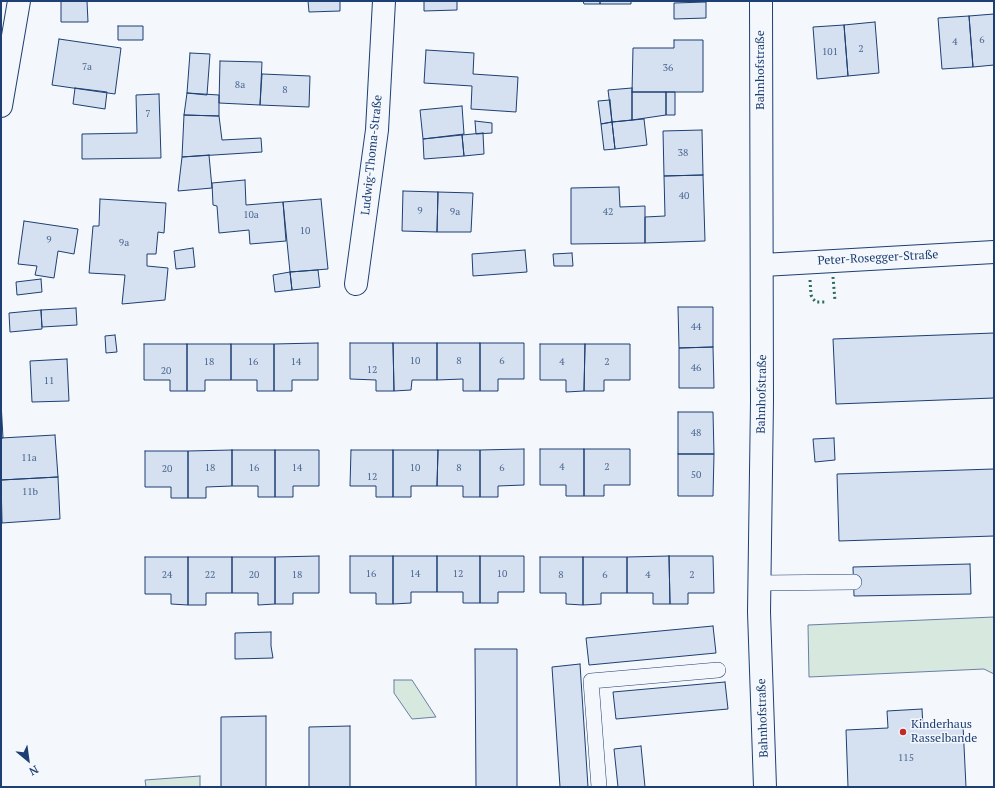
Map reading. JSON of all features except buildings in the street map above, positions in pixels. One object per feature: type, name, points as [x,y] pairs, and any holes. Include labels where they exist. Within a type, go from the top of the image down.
[{"type":"street","points":[[1,106],[19,1]]},
{"type":"street","name":"Ludwig-Thoma-Straße","points":[[356,284],[377,130],[384,1]]},
{"type":"street","name":"Bahnhofstraße","points":[[761,1],[763,265],[759,612],[765,787]]},
{"type":"street","name":"Peter-Rosegger-Straße","points":[[763,265],[994,252]]},
{"type":"lane","points":[[759,583],[854,582]]},
{"type":"lane","points":[[599,787],[591,681],[718,670]]},
{"type":"shaded area","points":[[994,617],[994,674],[984,669],[809,677],[808,625]]},
{"type":"shaded area","points":[[394,680],[412,680],[436,717],[412,719],[394,693]]},
{"type":"shaded area","points":[[200,776],[200,787],[146,787],[145,780]]},
{"type":"hedge","points":[[833,277],[835,301]]},
{"type":"hedge","points":[[810,280],[811,295],[813,299],[816,302],[825,302]]},
{"type":"place","name":"Kinderhaus Rasselbande","points":[[903,732]]}]
